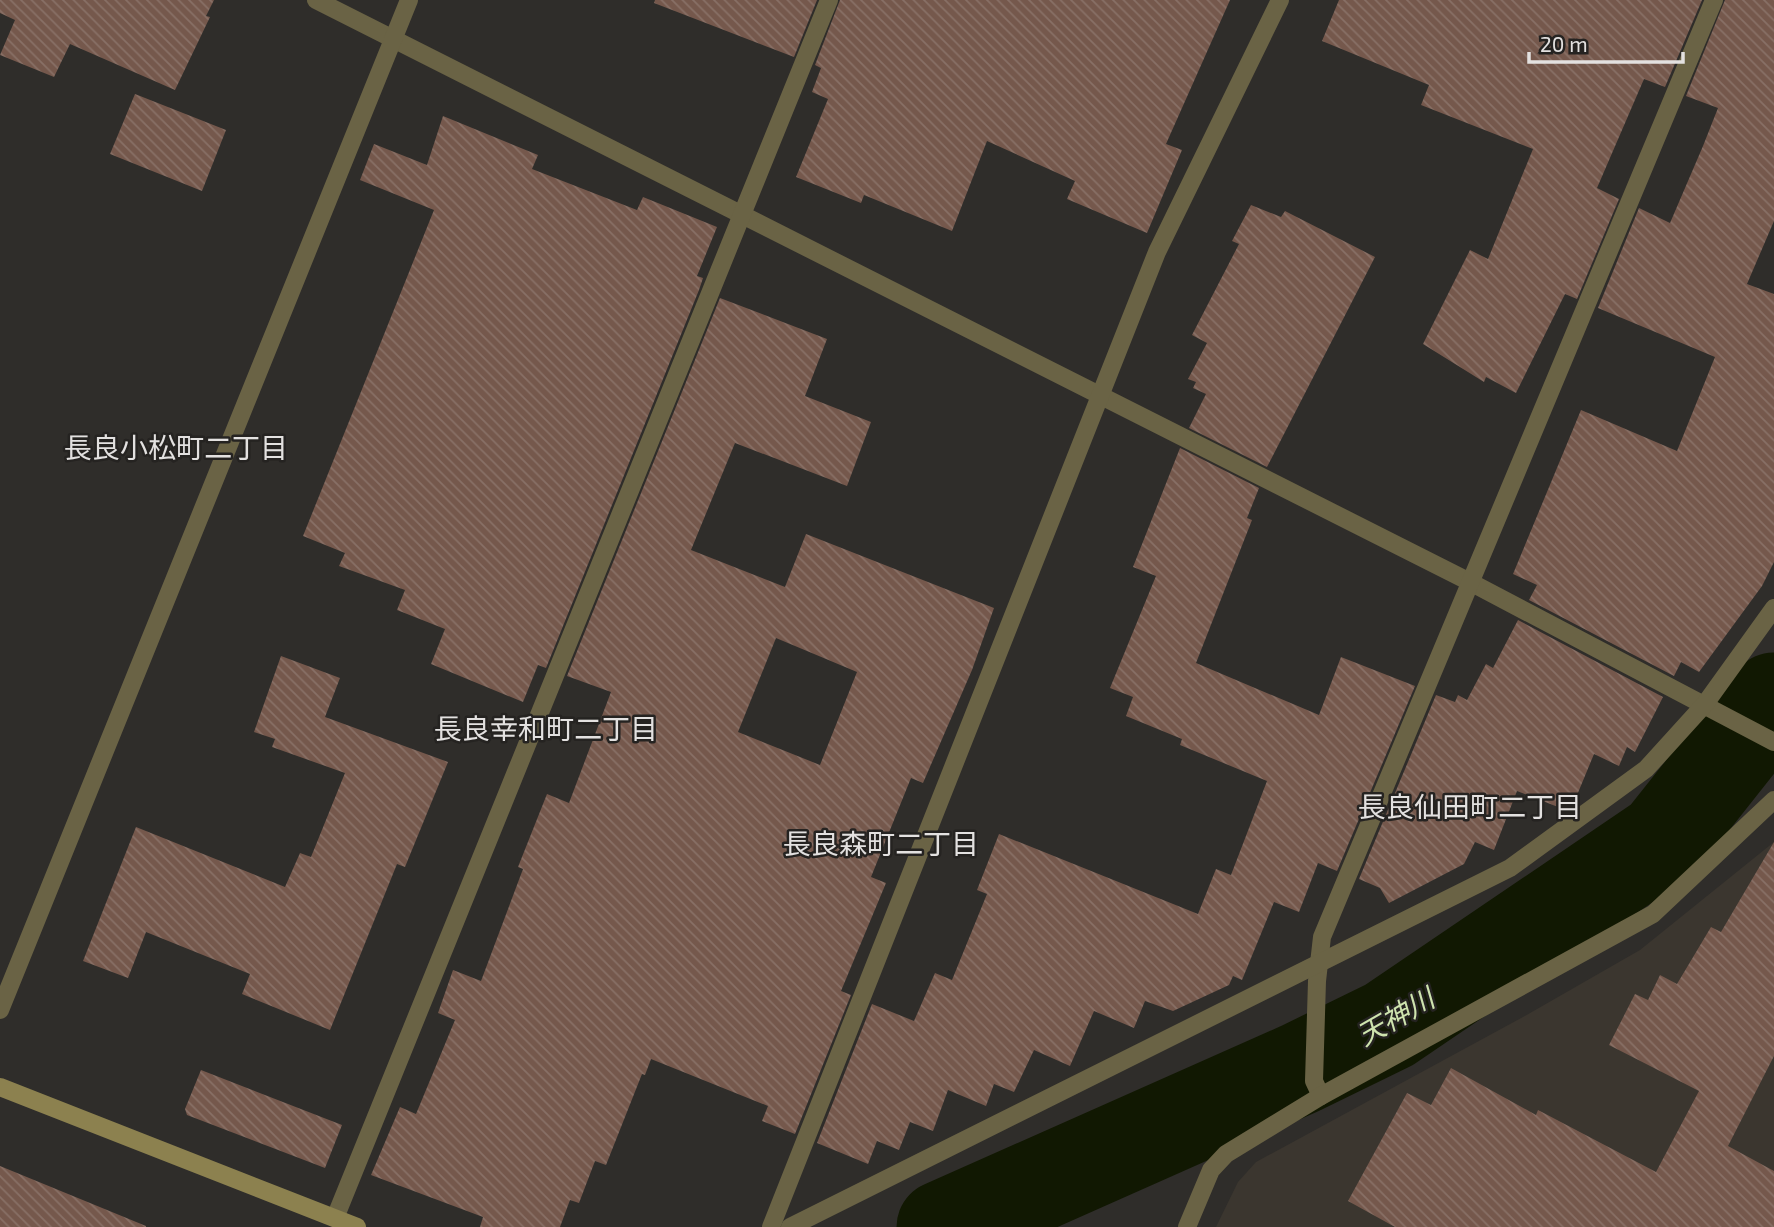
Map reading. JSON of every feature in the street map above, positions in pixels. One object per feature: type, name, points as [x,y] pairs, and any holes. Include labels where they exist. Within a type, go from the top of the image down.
[{"type":"street","points":[[316,0],[1470,582],[1774,742]]},
{"type":"street","points":[[0,1010],[409,0]]},
{"type":"street","points":[[335,1219],[829,0]]},
{"type":"street","points":[[771,1227],[1102,396],[1157,251],[1280,0]]},
{"type":"street","points":[[1318,1089],[1318,972],[1322,937],[1714,0]]},
{"type":"street","points":[[790,1227],[1318,972],[1510,868],[1646,769],[1713,708],[1774,608]]},
{"type":"street","points":[[1186,1227],[1211,1170],[1226,1154],[1318,1089],[1653,914],[1774,800]]},
{"type":"street","points":[[0,1087],[357,1227]]},
{"type":"shaded area","points":[[1774,842],[1774,1227],[1216,1227],[1238,1182],[1256,1162],[1523,1017],[1640,950]]},
{"type":"building","points":[[0,0],[214,0],[206,16],[210,17],[175,90],[70,44],[54,77],[0,55],[15,20],[0,13]]},
{"type":"building","points":[[655,0],[817,0],[794,57],[654,3]]},
{"type":"building","points":[[840,0],[1230,0],[1166,144],[1182,150],[1147,233],[1067,199],[1075,181],[987,141],[952,231],[864,195],[861,203],[796,177],[828,99],[812,92],[821,68],[815,65]]},
{"type":"building","points":[[1339,0],[1702,0],[1665,87],[1644,79],[1597,188],[1619,199],[1577,299],[1565,294],[1516,393],[1486,377],[1484,382],[1423,344],[1470,250],[1488,259],[1533,149],[1421,105],[1429,85],[1322,41]]},
{"type":"building","points":[[1725,0],[1774,0],[1774,221],[1747,284],[1774,294],[1774,562],[1762,586],[1699,672],[1681,662],[1674,676],[1529,600],[1537,585],[1513,574],[1581,410],[1677,451],[1715,357],[1598,308],[1639,208],[1670,223],[1703,146],[1718,108],[1686,96]]},
{"type":"building","points":[[135,94],[226,130],[202,191],[110,154]]},
{"type":"building","points":[[443,116],[538,155],[532,169],[637,210],[643,197],[717,227],[697,276],[703,278],[699,290],[546,668],[538,665],[523,702],[431,664],[445,629],[397,610],[405,590],[339,566],[345,553],[303,536],[434,210],[360,180],[374,144],[427,165]]},
{"type":"building","points":[[1251,205],[1281,217],[1285,211],[1375,257],[1267,467],[1189,428],[1206,394],[1193,388],[1196,382],[1188,379],[1207,343],[1192,335],[1239,244],[1232,241]]},
{"type":"building","points":[[720,298],[827,339],[805,396],[871,422],[847,486],[735,443],[691,550],[785,587],[806,534],[994,608],[972,670],[923,783],[911,778],[871,877],[886,883],[841,991],[851,995],[795,1134],[762,1121],[768,1106],[651,1059],[645,1075],[642,1074],[606,1165],[595,1161],[579,1203],[570,1200],[560,1227],[480,1227],[483,1217],[371,1175],[400,1107],[416,1114],[455,1020],[438,1013],[453,970],[481,981],[523,869],[518,867],[547,794],[569,803],[611,692],[567,676]],"holes":[[[776,638],[857,672],[820,765],[738,732]]]},
{"type":"building","points":[[1180,448],[1259,488],[1247,518],[1252,520],[1196,663],[1319,715],[1341,657],[1415,686],[1337,871],[1318,863],[1299,912],[1274,902],[1242,980],[1233,976],[1229,985],[1173,1011],[1145,1001],[1134,1028],[1094,1011],[1070,1066],[1034,1050],[1014,1092],[994,1084],[986,1106],[948,1090],[933,1131],[910,1122],[899,1150],[877,1141],[868,1164],[817,1143],[872,1004],[914,1021],[935,973],[952,980],[987,894],[977,890],[999,834],[1198,914],[1216,869],[1231,875],[1267,781],[1180,745],[1182,739],[1126,716],[1133,697],[1110,688],[1156,576],[1133,567]]},
{"type":"building","points":[[1518,620],[1663,697],[1635,752],[1627,747],[1619,766],[1594,754],[1575,800],[1563,795],[1558,807],[1517,791],[1494,850],[1475,842],[1464,864],[1389,903],[1380,888],[1359,879],[1436,695],[1455,702],[1458,695],[1467,700],[1486,664],[1493,668]]},
{"type":"building","points":[[281,656],[340,678],[325,717],[448,762],[405,867],[397,864],[330,1030],[242,994],[250,974],[146,932],[128,978],[83,961],[136,827],[285,887],[300,853],[311,857],[345,773],[272,747],[275,739],[254,732]]},
{"type":"building","points":[[1774,842],[1774,1056],[1728,1146],[1774,1171],[1774,1227],[1395,1227],[1348,1201],[1407,1093],[1431,1105],[1451,1068],[1536,1115],[1538,1110],[1656,1172],[1699,1091],[1609,1045],[1635,994],[1648,1000],[1660,975],[1677,984],[1711,927],[1721,932]]},
{"type":"building","points":[[201,1070],[342,1125],[325,1168],[187,1115],[185,1109]]},
{"type":"building","points":[[0,1166],[146,1226],[146,1227],[0,1227]]},
{"type":"waterway","name":"天神川","points":[[943,1227],[1301,1068],[1389,1025],[1663,839],[1774,699]]},
{"type":"district","name":"長良小松町二丁目","points":[[176,447]]},
{"type":"district","name":"長良幸和町二丁目","points":[[546,728]]},
{"type":"district","name":"長良仙田町二丁目","points":[[1470,806]]},
{"type":"district","name":"長良森町二丁目","points":[[881,843]]}]
